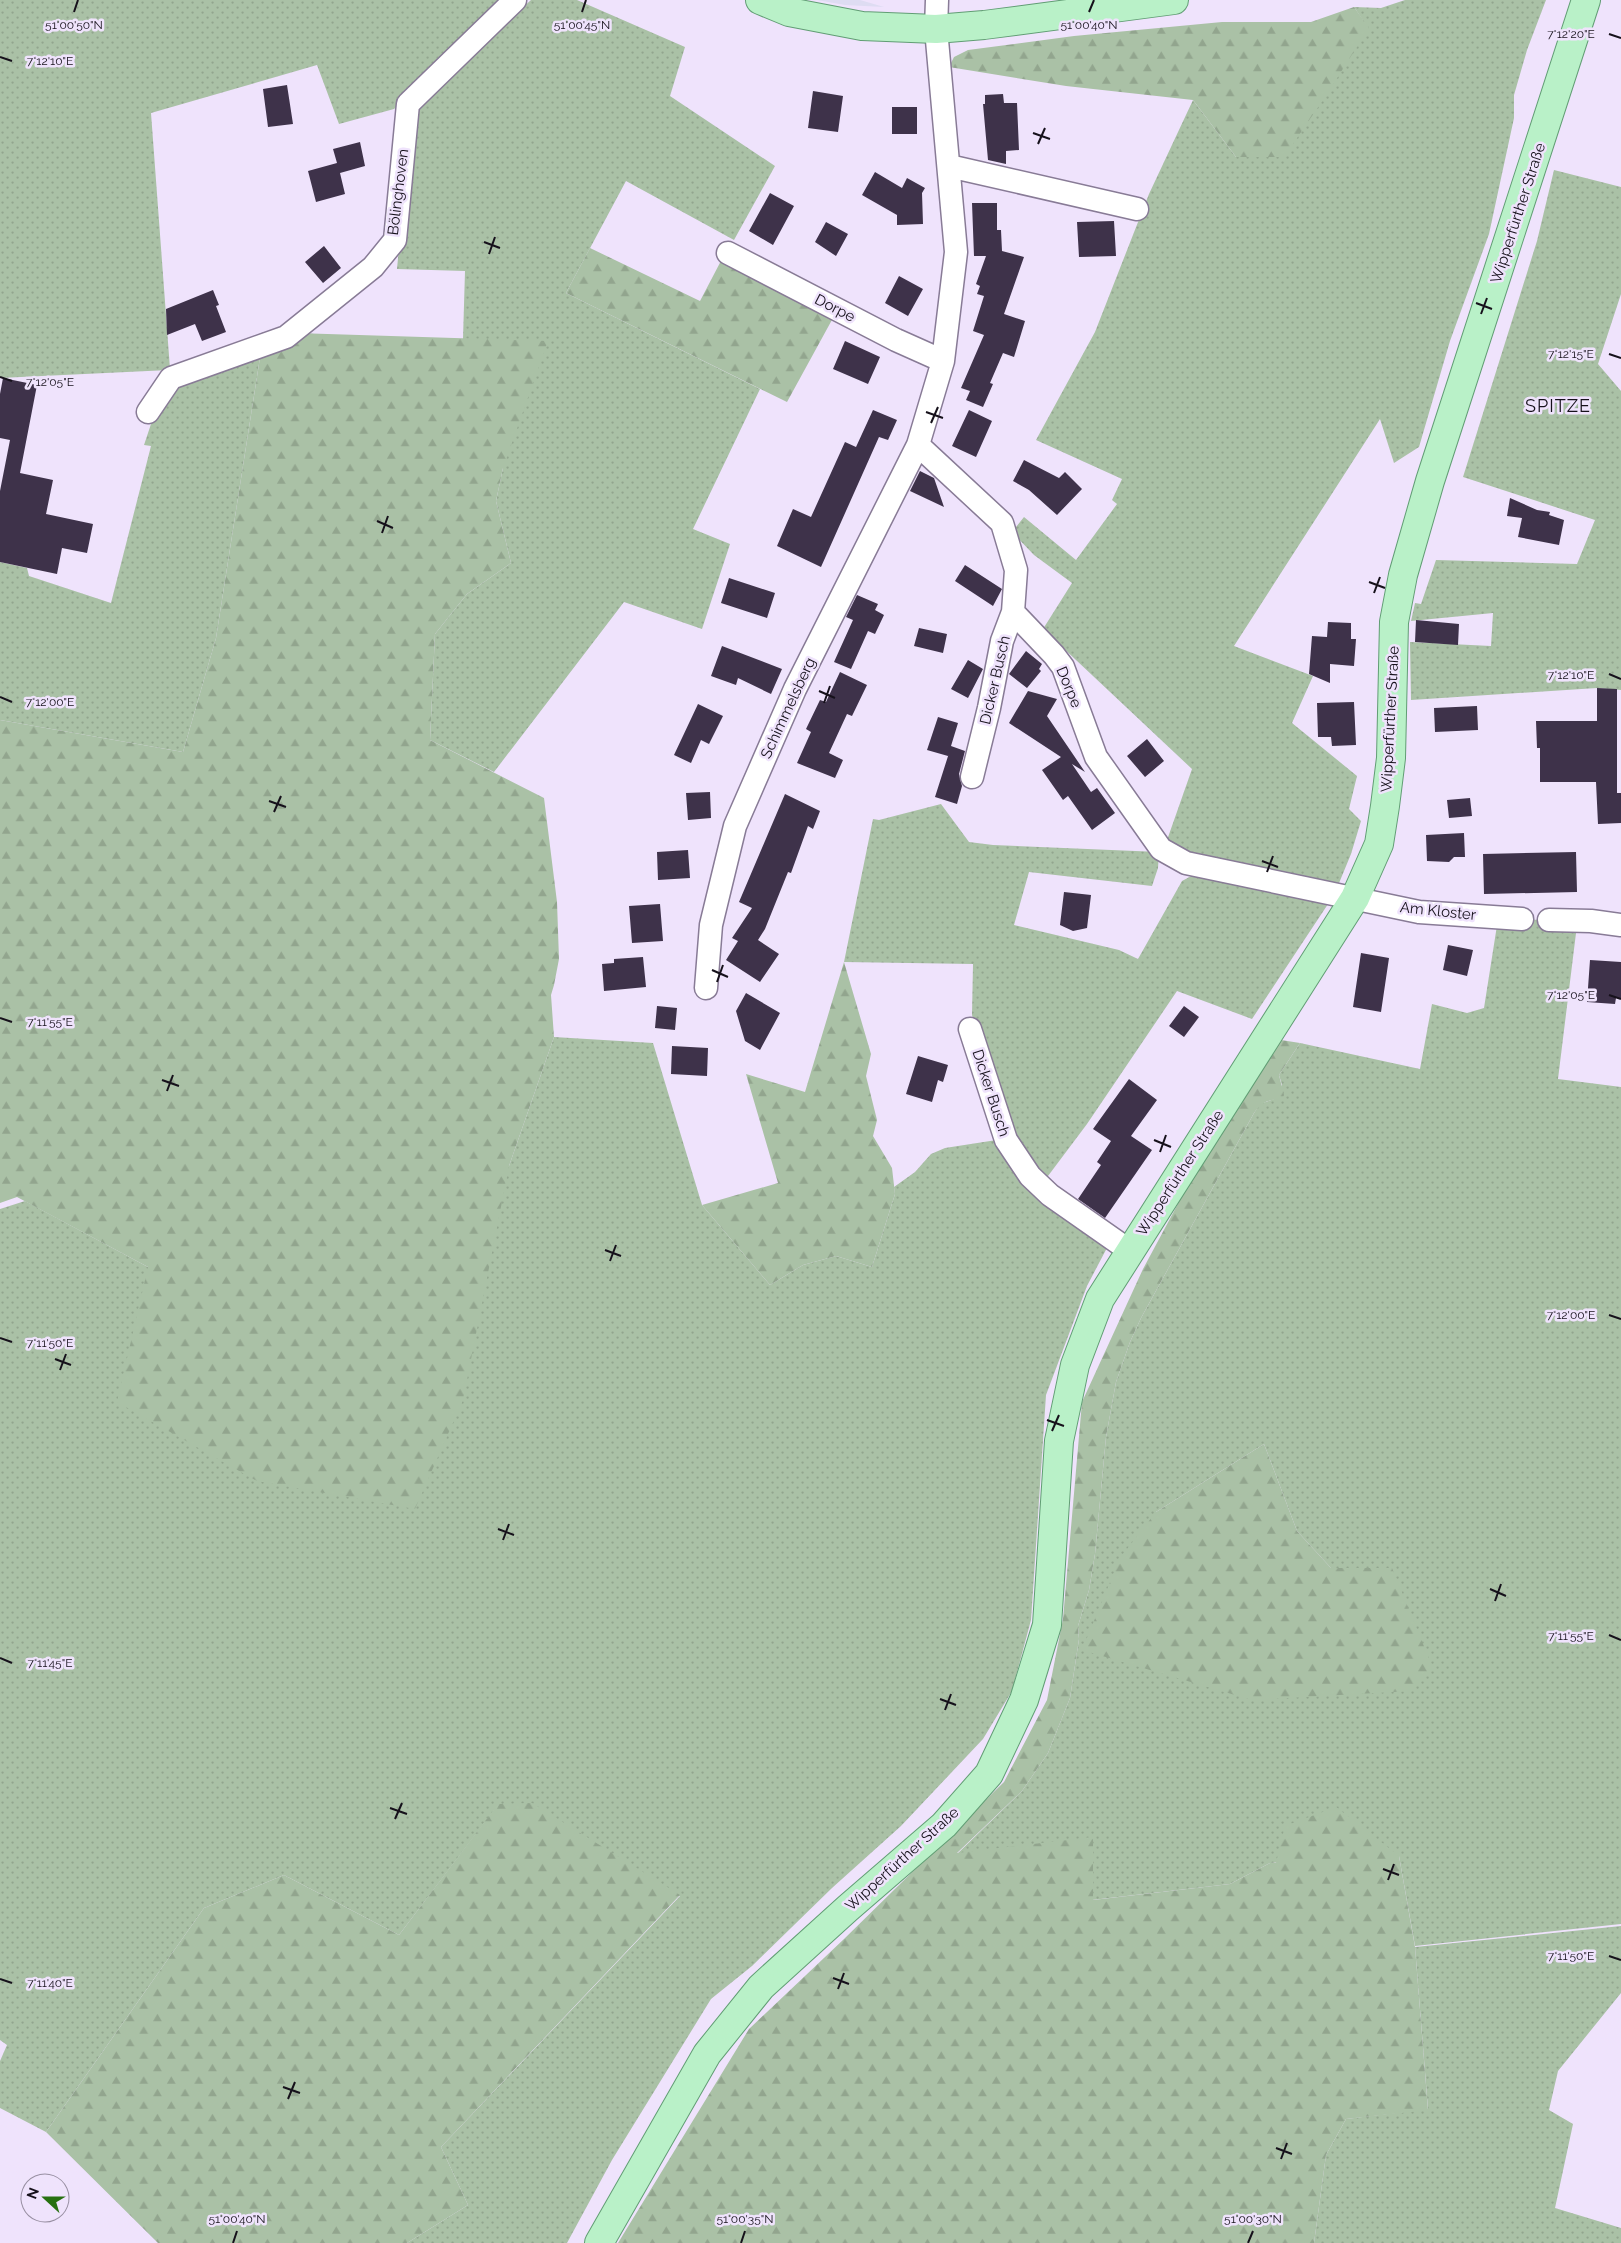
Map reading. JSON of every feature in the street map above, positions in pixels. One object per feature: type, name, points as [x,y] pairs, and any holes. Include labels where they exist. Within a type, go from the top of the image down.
[{"type":"main road","points":[[760,0],[788,12],[862,26],[936,29],[984,25],[1174,0]]},
{"type":"main road","name":"Wipperfürther Straße","points":[[599,2243],[707,2054],[761,1987],[848,1908],[944,1826],[989,1774],[1024,1700],[1047,1625],[1059,1441],[1075,1365],[1100,1299],[1355,898],[1379,844],[1391,758],[1394,622],[1403,575],[1430,482],[1484,318],[1579,8]]},
{"type":"street","name":"Bölinghoven","points":[[148,412],[171,378],[286,337],[373,267],[395,240],[408,104],[515,0]]},
{"type":"street","points":[[937,0],[936,29],[956,252],[943,361],[918,444],[1002,523],[1016,570],[1013,612]]},
{"type":"street","points":[[949,166],[1137,209]]},
{"type":"street","name":"Dorpe","points":[[728,253],[896,340],[943,361]]},
{"type":"street","name":"Schimmelsberg","points":[[706,988],[711,925],[735,826],[795,689],[918,444]]},
{"type":"street","name":"Dorpe","points":[[1013,612],[1054,654],[1063,668],[1096,757],[1161,849],[1186,863],[1355,898]]},
{"type":"street","name":"Dicker Busch","points":[[972,777],[989,708],[1002,641],[1013,612]]},
{"type":"street","name":"Am Kloster","points":[[1355,898],[1419,912],[1522,919]]},
{"type":"street","points":[[1549,920],[1591,921],[1621,925]]},
{"type":"street","name":"Dicker Busch","points":[[970,1029],[1006,1140],[1030,1176],[1050,1195],[1130,1251]]},
{"type":"shaded area","points":[[817,0],[860,0],[884,7],[845,5]]},
{"type":"green space","points":[[0,0],[512,0],[394,109],[339,124],[317,65],[151,113],[170,369],[264,332],[216,638],[183,752],[0,720],[0,562],[27,568],[29,576],[111,603],[151,446],[144,445],[169,370],[0,378]]},
{"type":"green space","points":[[531,0],[577,0],[685,47],[670,96],[775,166],[734,240],[626,181],[566,293],[760,389],[693,529],[730,544],[702,629],[624,602],[494,772],[430,740],[435,634],[467,594],[511,563],[496,501],[503,468],[463,339],[465,271],[397,269],[412,109]]},
{"type":"green space","points":[[1405,0],[1546,0],[1527,50],[1514,95],[1514,118],[1489,234],[1450,341],[1419,447],[1394,463],[1380,419],[1234,646],[1313,676],[1292,723],[1357,776],[1349,809],[1361,821],[1351,854],[1337,888],[1217,867],[1166,843],[1192,769],[1043,629],[1072,583],[1034,555],[1012,532],[1024,517],[1076,560],[1117,504],[1112,500],[1122,479],[1036,440],[1095,332],[1149,194],[1193,100],[1236,157],[1283,157],[1368,28],[1354,7],[1381,8]]},
{"type":"green space","points":[[1354,7],[1369,28],[1284,157],[1236,157],[1193,100],[1066,86],[949,67],[954,57],[968,50],[1074,36],[1222,22],[1311,22]]},
{"type":"green space","points":[[1554,170],[1621,187],[1621,294],[1598,364],[1621,391],[1621,690],[1597,688],[1411,700],[1410,642],[1491,646],[1493,613],[1411,621],[1415,603],[1421,604],[1436,560],[1577,564],[1595,520],[1463,477],[1537,241]]},
{"type":"green space","points":[[590,248],[700,301],[723,257],[833,318],[787,402],[566,293]]},
{"type":"green space","points":[[264,332],[548,341],[503,468],[496,501],[511,563],[467,594],[435,634],[430,740],[544,798],[557,902],[559,959],[551,995],[554,1037],[509,1166],[463,1400],[415,1509],[257,1481],[117,1402],[148,1267],[17,1197],[0,1203],[0,720],[183,752],[216,638]]},
{"type":"green space","points":[[941,804],[969,842],[993,845],[1159,852],[1158,868],[1152,886],[1029,872],[1014,925],[1119,950],[1138,959],[1182,881],[1195,874],[1332,898],[1252,1019],[1177,991],[1087,1124],[1042,1184],[1010,1140],[972,1015],[973,964],[844,962],[873,819],[879,820]]},
{"type":"green space","points":[[1498,919],[1545,920],[1577,925],[1558,1079],[1621,1087],[1621,1924],[1415,1946],[1399,1856],[1270,1863],[1230,1884],[1092,1900],[1093,1838],[957,1854],[1022,1791],[1048,1753],[1070,1698],[1079,1639],[1078,1626],[1089,1590],[1095,1554],[1106,1437],[1116,1382],[1130,1342],[1141,1318],[1254,1113],[1260,1104],[1274,1099],[1282,1085],[1279,1075],[1300,1043],[1420,1069],[1432,1004],[1467,1013],[1484,1008]],"holes":[[[1264,1444],[1297,1531],[1331,1568],[1156,1512]]]},
{"type":"green space","points":[[844,962],[871,1054],[866,1076],[877,1120],[873,1136],[892,1168],[895,1194],[872,1267],[836,1256],[803,1265],[770,1285],[702,1205],[778,1183],[746,1074],[805,1092]]},
{"type":"green space","points":[[554,1037],[653,1043],[702,1205],[770,1285],[803,1265],[836,1256],[872,1267],[895,1194],[894,1187],[915,1172],[931,1154],[945,1148],[1003,1139],[1109,1244],[1087,1286],[1046,1395],[1031,1620],[1012,1691],[983,1739],[901,1826],[832,1888],[752,1966],[711,1999],[612,2160],[567,2243],[407,2243],[468,2205],[441,2147],[680,1896],[498,1805],[399,1935],[284,1875],[204,1908],[46,2132],[0,2108],[0,2061],[7,2045],[0,2040],[0,1209],[25,1201],[148,1267],[509,1166]]},
{"type":"green space","points":[[1281,1040],[1300,1043],[1279,1075],[1284,1095],[1282,1100],[1266,1102],[1254,1113],[1141,1318],[1130,1342],[1116,1382],[1106,1437],[1095,1554],[1089,1590],[1078,1626],[1079,1639],[1070,1698],[1048,1753],[1022,1791],[957,1853],[1093,1837],[1093,1900],[1230,1884],[1270,1863],[1276,1863],[1285,1826],[1336,1807],[1399,1856],[1415,1947],[1428,2110],[1346,2119],[1326,2155],[1314,2243],[618,2243],[749,2029],[1004,1782],[1047,1700],[1063,1619],[1082,1402],[1143,1269],[1217,1131]]},
{"type":"green space","points":[[1264,1444],[1297,1531],[1331,1568],[1392,1568],[1432,1666],[1410,1691],[1252,1700],[1082,1650],[1120,1558],[1156,1512]]},
{"type":"green space","points":[[532,1803],[680,1895],[441,2147],[468,2205],[407,2243],[158,2243],[46,2132],[204,1908],[284,1875],[399,1935],[498,1804]]},
{"type":"green space","points":[[1621,1926],[1621,1993],[1558,2071],[1549,2110],[1573,2124],[1555,2208],[1621,2228],[1621,2243],[1314,2243],[1326,2155],[1346,2119],[1428,2109],[1415,1947]]},
{"type":"building","points":[[287,85],[293,124],[268,127],[263,89]]},
{"type":"building","points":[[813,91],[843,96],[838,132],[808,128]]},
{"type":"building","points":[[1003,94],[1004,103],[1017,103],[1019,150],[1006,151],[1006,164],[988,160],[983,104],[985,104],[985,95]]},
{"type":"building","points":[[892,107],[917,107],[917,134],[892,134]]},
{"type":"building","points":[[360,142],[365,166],[340,173],[345,194],[316,202],[308,171],[337,163],[333,149]]},
{"type":"building","points":[[875,172],[902,188],[907,178],[925,188],[922,193],[923,224],[897,225],[897,215],[862,195]]},
{"type":"building","points":[[770,193],[794,206],[773,245],[749,231]]},
{"type":"building","points":[[972,203],[997,203],[997,230],[1001,230],[1002,251],[1024,257],[1004,314],[1025,321],[1014,357],[1003,353],[990,383],[993,384],[983,407],[966,400],[970,391],[961,388],[984,335],[973,331],[984,296],[977,294],[980,286],[976,284],[986,256],[974,256]]},
{"type":"building","points":[[1114,221],[1116,256],[1079,257],[1077,222]]},
{"type":"building","points":[[826,222],[848,234],[836,256],[815,242]]},
{"type":"building","points":[[324,246],[341,268],[323,283],[305,262]]},
{"type":"building","points":[[899,276],[923,289],[908,316],[885,303]]},
{"type":"building","points":[[213,290],[219,305],[216,306],[226,332],[202,341],[195,324],[167,335],[166,309]]},
{"type":"building","points":[[845,341],[880,357],[868,384],[833,369]]},
{"type":"building","points":[[3,378],[37,385],[20,473],[53,480],[46,514],[93,524],[87,553],[62,548],[57,574],[0,562],[0,491],[10,440],[0,438],[0,394]]},
{"type":"building","points":[[873,410],[897,420],[888,440],[879,437],[821,567],[777,546],[793,509],[811,517],[845,442],[856,447]]},
{"type":"building","points":[[969,410],[992,421],[976,457],[952,446]]},
{"type":"building","points":[[1024,460],[1059,478],[1065,472],[1082,489],[1057,515],[1029,490],[1013,481]]},
{"type":"building","points":[[920,471],[934,478],[944,507],[910,491]]},
{"type":"building","points":[[1510,498],[1537,510],[1550,512],[1549,515],[1564,520],[1559,545],[1518,537],[1522,518],[1507,516]]},
{"type":"building","points":[[965,565],[1002,589],[993,606],[955,581]]},
{"type":"building","points":[[729,578],[775,593],[767,618],[721,603]]},
{"type":"building","points":[[857,595],[878,604],[875,610],[884,615],[875,634],[868,631],[851,669],[834,662],[853,620],[846,617]]},
{"type":"building","points":[[1416,620],[1459,624],[1458,645],[1415,642]]},
{"type":"building","points":[[1328,622],[1351,623],[1351,639],[1356,639],[1354,666],[1330,664],[1330,683],[1309,674],[1312,636],[1327,637]]},
{"type":"building","points":[[919,628],[947,634],[943,653],[914,646]]},
{"type":"building","points":[[722,646],[782,669],[771,694],[738,678],[736,685],[711,676]]},
{"type":"building","points":[[1026,651],[1042,664],[1039,669],[1041,671],[1027,688],[1009,674]]},
{"type":"building","points":[[968,660],[983,669],[968,698],[951,689]]},
{"type":"building","points":[[840,672],[867,685],[852,716],[847,714],[829,753],[843,760],[835,778],[797,763],[811,732],[806,729],[820,700],[826,702]]},
{"type":"building","points":[[1597,688],[1617,689],[1617,793],[1621,793],[1621,823],[1598,824],[1596,782],[1540,782],[1540,748],[1537,748],[1536,721],[1597,721]]},
{"type":"building","points":[[1028,691],[1057,699],[1047,716],[1085,772],[1072,764],[1091,792],[1097,788],[1115,813],[1092,830],[1068,796],[1063,800],[1042,770],[1061,757],[1009,723]]},
{"type":"building","points":[[1354,702],[1356,745],[1332,746],[1331,737],[1318,737],[1317,703]]},
{"type":"building","points":[[698,704],[723,716],[709,744],[701,740],[691,763],[674,755]]},
{"type":"building","points":[[1477,706],[1478,730],[1435,732],[1434,708]]},
{"type":"building","points":[[938,717],[958,723],[951,746],[965,751],[959,774],[962,786],[957,804],[935,797],[949,753],[948,756],[927,750]]},
{"type":"building","points":[[1147,739],[1164,761],[1145,777],[1127,756]]},
{"type":"building","points":[[710,792],[711,818],[688,820],[686,793]]},
{"type":"building","points":[[785,794],[820,811],[813,829],[808,826],[791,873],[788,872],[765,929],[758,940],[779,954],[760,982],[726,960],[738,941],[732,938],[752,908],[739,902]]},
{"type":"building","points":[[1470,798],[1472,816],[1449,818],[1447,800]]},
{"type":"building","points":[[1464,833],[1465,857],[1454,857],[1449,862],[1427,861],[1426,835]]},
{"type":"building","points":[[688,850],[690,878],[658,880],[657,852]]},
{"type":"building","points":[[1576,852],[1577,892],[1484,894],[1483,854]]},
{"type":"building","points":[[1064,892],[1091,895],[1087,928],[1073,931],[1060,925]]},
{"type":"building","points":[[660,904],[663,941],[632,943],[629,906]]},
{"type":"building","points":[[1448,945],[1473,950],[1467,976],[1443,970]]},
{"type":"building","points":[[1361,953],[1389,958],[1381,1012],[1353,1007]]},
{"type":"building","points":[[643,957],[646,987],[604,991],[602,964],[614,963],[614,959]]},
{"type":"building","points":[[1590,960],[1621,962],[1621,998],[1616,998],[1615,1004],[1587,1002]]},
{"type":"building","points":[[746,993],[780,1013],[760,1050],[745,1041],[736,1011]]},
{"type":"building","points":[[657,1006],[677,1008],[675,1030],[655,1028]]},
{"type":"building","points":[[1184,1006],[1199,1017],[1184,1037],[1169,1026]]},
{"type":"building","points":[[672,1046],[708,1048],[707,1076],[671,1074]]},
{"type":"building","points":[[918,1056],[948,1065],[943,1082],[938,1080],[932,1102],[906,1094]]},
{"type":"building","points":[[1129,1079],[1157,1100],[1131,1136],[1152,1150],[1105,1218],[1078,1199],[1101,1165],[1097,1162],[1111,1141],[1093,1129]]},
{"type":"district","name":"SPITZE","points":[[1558,406]]}]
